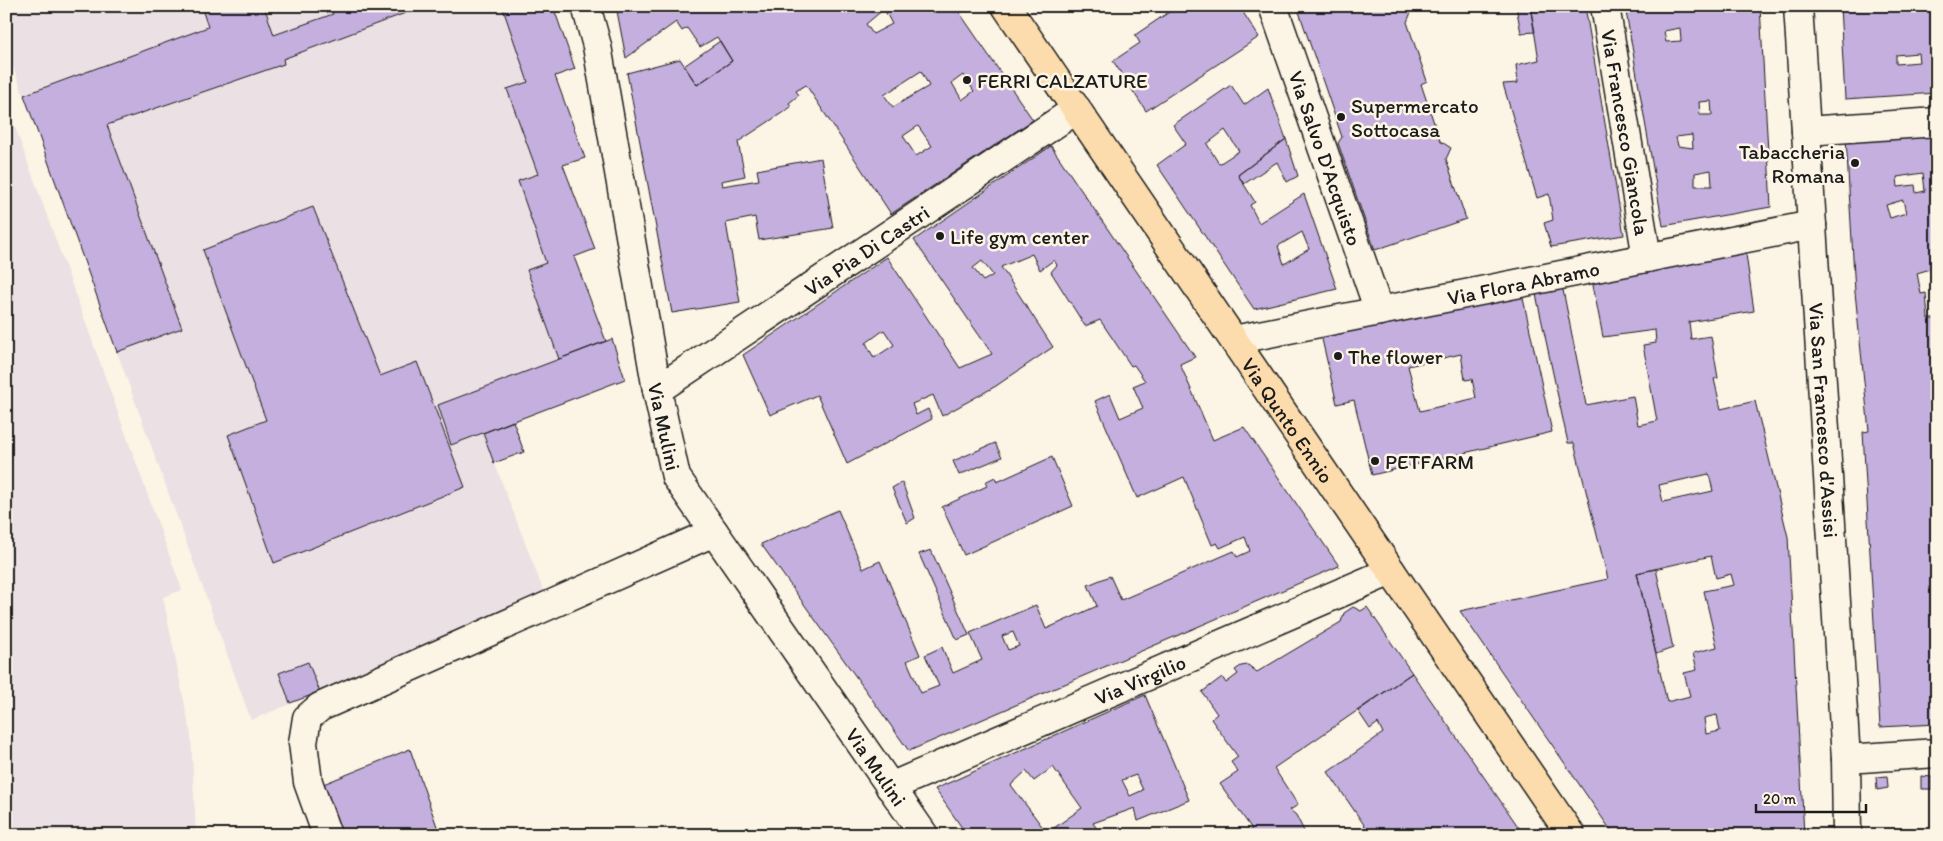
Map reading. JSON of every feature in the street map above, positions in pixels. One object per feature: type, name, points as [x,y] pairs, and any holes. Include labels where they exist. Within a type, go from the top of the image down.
[{"type":"main road","name":"Via Qunto Ennio","points":[[1006,6],[1570,835]]},
{"type":"street","name":"Via Mulini","points":[[586,6],[597,46],[657,390],[676,477],[924,835]]},
{"type":"street","name":"Via Salvo D'Acquisto","points":[[1273,6],[1379,311]]},
{"type":"street","name":"Via Francesco Giancola","points":[[1605,6],[1647,258]]},
{"type":"street","name":"Via San Francesco d'Assisi","points":[[1798,6],[1846,759],[1848,835]]},
{"type":"street","name":"Via Pia Di Castri","points":[[657,390],[1077,109]]},
{"type":"street","points":[[1806,131],[1937,122]]},
{"type":"street","name":"Via Flora Abramo","points":[[1234,340],[1812,225]]},
{"type":"street","points":[[327,835],[308,782],[303,743],[307,718],[320,707],[714,532]]},
{"type":"street","name":"Via Virgilio","points":[[890,787],[1391,571]]},
{"type":"street","points":[[1846,759],[1937,753]]},
{"type":"shaded area","points":[[6,6],[553,6],[575,69],[555,76],[585,158],[563,165],[595,249],[574,257],[605,341],[612,339],[625,379],[483,433],[547,600],[251,720],[6,47]]},
{"type":"shaded area","points":[[6,102],[182,590],[163,597],[191,736],[196,835],[6,835]]},
{"type":"building","points":[[201,6],[264,6],[274,35],[333,14],[331,6],[424,6],[283,59],[284,64],[107,125],[182,328],[117,352],[24,95],[208,27]]},
{"type":"building","points":[[502,6],[553,6],[575,69],[555,76],[585,158],[563,165],[595,249],[574,257],[606,341],[559,359],[527,270],[546,263],[518,181],[538,174],[507,89],[528,82]]},
{"type":"building","points":[[616,6],[955,6],[1033,120],[891,214],[806,85],[796,91],[799,95],[789,103],[791,107],[738,142],[745,176],[721,181],[722,186],[759,180],[757,170],[821,158],[833,228],[759,240],[755,217],[726,223],[740,302],[672,313],[627,73],[680,59],[697,85],[732,61],[717,37],[700,47],[687,28],[682,31],[676,22],[626,58]],"holes":[[[884,9],[892,24],[873,34],[866,24]],[[921,71],[929,86],[893,107],[884,95]],[[963,75],[974,91],[962,100],[952,83]],[[918,126],[932,146],[916,156],[903,136]]]},
{"type":"building","points":[[1178,6],[1239,6],[1259,37],[1146,111],[1113,61],[1140,43],[1135,35]]},
{"type":"building","points":[[1297,6],[1406,6],[1412,10],[1407,22],[1427,81],[1421,84],[1440,141],[1451,148],[1446,159],[1466,219],[1375,250],[1338,143],[1342,137]]},
{"type":"building","points":[[1516,6],[1530,6],[1535,32],[1521,33]]},
{"type":"building","points":[[1530,6],[1585,6],[1624,235],[1551,247],[1544,223],[1553,220],[1549,194],[1537,198],[1503,84],[1518,83],[1516,65],[1539,60]]},
{"type":"building","points":[[1625,6],[1760,6],[1771,207],[1663,226]],"holes":[[[1680,28],[1681,41],[1666,42],[1664,31]],[[1711,101],[1712,115],[1700,115],[1699,102]],[[1692,135],[1693,148],[1678,146],[1676,137]],[[1711,170],[1712,186],[1695,186],[1695,173]]]},
{"type":"building","points":[[1840,6],[1937,6],[1937,31],[1934,31],[1935,48],[1937,48],[1937,93],[1845,99]],"holes":[[[1918,53],[1919,62],[1896,64],[1896,55]]]},
{"type":"building","points":[[720,41],[732,61],[697,85],[684,66]]},
{"type":"building","points":[[1231,85],[1244,105],[1268,88],[1286,139],[1238,175],[1255,202],[1250,205],[1259,223],[1304,194],[1337,289],[1254,309],[1157,165],[1186,144],[1173,125]],"holes":[[[1225,130],[1239,151],[1219,164],[1207,144]],[[1302,232],[1309,249],[1284,264],[1278,246]]]},
{"type":"building","points":[[1937,132],[1937,267],[1917,273],[1921,294],[1926,293],[1928,319],[1937,319],[1937,351],[1931,351],[1932,363],[1937,362],[1937,724],[1880,727],[1863,432],[1869,431],[1855,292],[1846,138]],"holes":[[[1923,173],[1925,191],[1916,193],[1915,185],[1898,187],[1897,177]],[[1903,200],[1906,213],[1890,218],[1886,205]]]},
{"type":"building","points":[[1286,139],[1298,176],[1287,182],[1277,162],[1244,184],[1238,175]]},
{"type":"building","points":[[1051,146],[1195,357],[1180,364],[1213,440],[1244,427],[1339,566],[909,751],[761,544],[838,510],[863,569],[880,561],[920,655],[907,661],[921,693],[939,686],[925,655],[942,647],[953,673],[982,660],[970,633],[1036,605],[1046,629],[1097,606],[1088,585],[1110,576],[1121,600],[1234,551],[1237,557],[1250,551],[1245,537],[1220,548],[1217,543],[1212,545],[1184,477],[1137,498],[1095,401],[1110,394],[1120,418],[1143,408],[1133,386],[1145,381],[1134,365],[1131,366],[1100,320],[1085,326],[1051,272],[1057,265],[1054,260],[1040,270],[1032,254],[1001,267],[1053,347],[996,386],[942,416],[933,395],[912,404],[916,415],[928,409],[932,419],[847,464],[817,395],[770,415],[743,355],[887,257],[960,368],[992,354],[914,240]],"holes":[[[982,261],[993,275],[983,281],[973,268]],[[884,330],[894,345],[874,358],[866,343]],[[1013,632],[1019,646],[1008,650],[1002,636]]]},
{"type":"building","points":[[313,207],[380,376],[417,362],[465,487],[274,563],[228,435],[266,420],[203,250]]},
{"type":"building","points":[[1745,247],[1754,311],[1689,322],[1691,339],[1711,336],[1718,378],[1714,379],[1721,409],[1755,401],[1788,537],[1804,835],[1614,835],[1460,611],[1608,579],[1574,443],[1568,443],[1534,285],[1561,280],[1586,405],[1633,396],[1638,425],[1657,421],[1643,345],[1656,343],[1655,330],[1603,337],[1591,275]],"holes":[[[1709,474],[1713,491],[1663,502],[1659,485]],[[1711,556],[1716,578],[1731,574],[1734,585],[1704,591],[1717,647],[1693,653],[1697,670],[1684,673],[1690,696],[1667,702],[1637,573]],[[1717,715],[1720,731],[1706,734],[1704,718]]]},
{"type":"building","points":[[1521,289],[1552,432],[1372,475],[1354,400],[1337,404],[1321,335]],"holes":[[[1461,354],[1465,380],[1472,379],[1476,398],[1420,411],[1408,366]]]},
{"type":"building","points":[[612,339],[625,379],[451,445],[438,405]]},
{"type":"building","points":[[513,421],[524,452],[494,463],[483,433]]},
{"type":"building","points":[[995,443],[1002,457],[959,475],[953,461]]},
{"type":"building","points":[[1052,457],[1073,506],[964,555],[942,507],[987,486],[985,482],[995,477],[997,482]]},
{"type":"building","points":[[902,482],[915,518],[907,523],[892,488]]},
{"type":"building","points":[[931,550],[969,635],[957,640],[919,554]]},
{"type":"building","points":[[1656,569],[1673,648],[1656,654],[1637,573]]},
{"type":"building","points":[[1353,607],[1361,611],[1367,607],[1412,673],[1274,768],[1298,805],[1290,810],[1296,815],[1306,835],[1244,835],[1252,829],[1220,784],[1238,772],[1231,762],[1238,757],[1211,719],[1217,714],[1202,692],[1222,677],[1226,683],[1238,674],[1235,670],[1241,666],[1248,665],[1257,672],[1341,622],[1344,613]]},
{"type":"building","points":[[308,662],[320,692],[290,703],[279,673]]},
{"type":"building","points":[[1412,673],[1524,835],[1371,835],[1328,772],[1383,733],[1378,723],[1370,729],[1358,711]]},
{"type":"building","points":[[1145,695],[1189,800],[1138,821],[1135,808],[1093,823],[1101,835],[967,835],[935,789]],"holes":[[[1053,767],[1082,808],[1047,833],[1011,785],[1026,771],[1034,781]],[[1136,775],[1143,790],[1130,796],[1122,780]]]},
{"type":"building","points":[[410,749],[440,835],[339,835],[321,785]]},
{"type":"building","points":[[1887,776],[1888,788],[1877,790],[1876,777]]},
{"type":"building","points":[[1921,776],[1932,777],[1932,789],[1921,789]]},
{"type":"place","name":"FERRI CALZATURE","points":[[967,80]]},
{"type":"place","name":"Supermercato Sottocasa","points":[[1341,117]]},
{"type":"place","name":"Tabaccheria Romana","points":[[1855,163]]},
{"type":"place","name":"Life gym center","points":[[940,236]]},
{"type":"place","name":"The flower","points":[[1338,356]]},
{"type":"place","name":"PETFARM","points":[[1375,461]]}]
